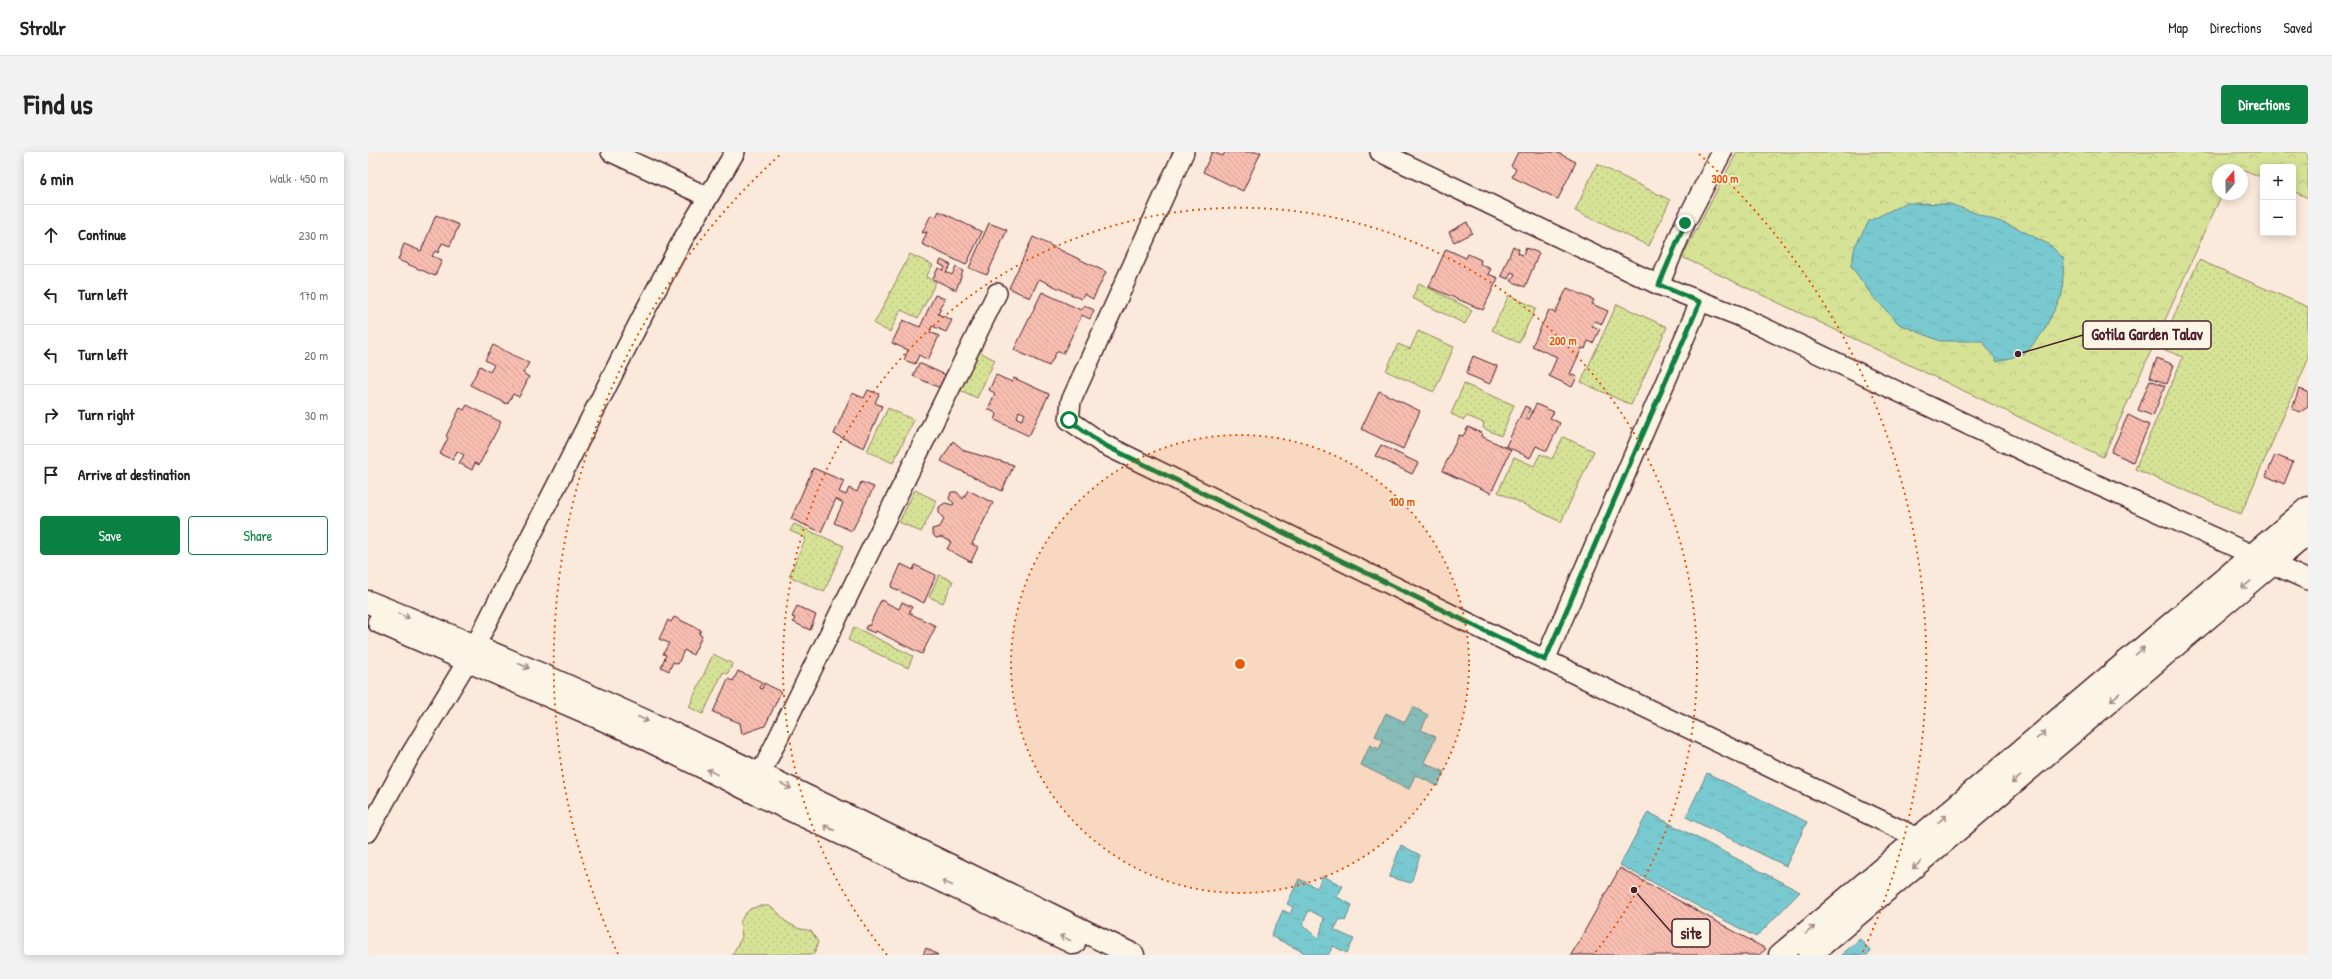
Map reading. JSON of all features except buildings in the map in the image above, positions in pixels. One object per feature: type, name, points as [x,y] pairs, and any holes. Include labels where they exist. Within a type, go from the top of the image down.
[{"type":"main road","points":[[1810,955],[2263,558],[2308,508]]},
{"type":"main road","points":[[1780,955],[1918,838],[2263,558],[2308,533]]},
{"type":"main road","points":[[368,602],[751,791],[1100,955]]},
{"type":"main road","points":[[368,617],[472,653],[620,708],[761,773],[1133,955]]},
{"type":"street","points":[[611,152],[708,197]]},
{"type":"street","points":[[368,832],[411,754],[472,653],[646,309],[734,152]]},
{"type":"street","points":[[1184,152],[1071,401],[1069,420],[1102,444],[1545,660],[1918,838]]},
{"type":"street","points":[[1380,152],[1659,285],[1739,316],[2042,460],[2263,558],[2308,580]]},
{"type":"street","points":[[1659,285],[1685,223],[1722,152]]},
{"type":"street","points":[[761,773],[997,292]]},
{"type":"street","points":[[1545,660],[1700,302]]},
{"type":"green space","points":[[1737,152],[2308,152],[2308,198],[2296,192],[2296,164],[2260,164],[2260,177],[2248,172],[2248,164],[2212,164],[2212,200],[2219,200],[2103,457],[1682,257]]},
{"type":"green space","points":[[1597,164],[1670,200],[1649,246],[1575,211]]},
{"type":"green space","points":[[910,254],[933,265],[926,277],[936,282],[918,318],[901,310],[890,332],[874,324]]},
{"type":"green space","points":[[2199,260],[2308,307],[2308,360],[2241,514],[2135,469],[2183,357],[2160,348]]},
{"type":"green space","points":[[1419,283],[1472,310],[1465,324],[1412,298]]},
{"type":"green space","points":[[1509,295],[1536,308],[1519,343],[1492,330]]},
{"type":"green space","points":[[1617,304],[1667,327],[1631,405],[1581,382]]},
{"type":"green space","points":[[1418,331],[1454,347],[1434,392],[1386,371],[1398,344],[1410,349]]},
{"type":"green space","points":[[976,350],[995,360],[977,398],[958,389]]},
{"type":"green space","points":[[1464,384],[1514,405],[1501,436],[1483,428],[1484,423],[1467,416],[1464,420],[1451,414]]},
{"type":"green space","points":[[888,408],[914,420],[893,463],[867,451]]},
{"type":"green space","points":[[1563,437],[1594,451],[1561,522],[1498,492],[1514,457],[1534,466],[1540,454],[1552,459]]},
{"type":"green space","points":[[915,490],[937,501],[921,532],[899,522]]},
{"type":"green space","points":[[794,524],[844,546],[824,592],[789,576],[806,538],[790,531]]},
{"type":"green space","points":[[939,575],[953,581],[943,603],[929,597]]},
{"type":"green space","points":[[854,627],[913,656],[908,668],[848,640]]},
{"type":"green space","points":[[713,654],[733,664],[727,674],[723,672],[703,714],[689,707]]},
{"type":"green space","points":[[759,906],[768,906],[776,910],[785,921],[797,928],[811,931],[818,942],[814,954],[732,955],[742,937],[740,923],[744,915],[750,909]]},
{"type":"water","points":[[1906,203],[1950,204],[2015,227],[2050,245],[2064,259],[2062,295],[2043,332],[2026,353],[1997,362],[1983,341],[1940,341],[1899,324],[1870,293],[1851,266],[1855,246],[1869,221]]},
{"type":"water","points":[[1413,707],[1428,715],[1421,730],[1436,737],[1424,762],[1444,772],[1438,786],[1415,775],[1409,789],[1361,765],[1370,745],[1379,749],[1383,740],[1375,736],[1386,713],[1405,722]]},
{"type":"water","points":[[1707,773],[1807,822],[1786,866],[1686,817]]},
{"type":"water","points":[[1648,812],[1800,892],[1756,937],[1620,865]]},
{"type":"water","points":[[1401,845],[1420,855],[1411,883],[1389,877]]},
{"type":"water","points":[[1323,876],[1343,886],[1337,897],[1352,905],[1345,921],[1340,919],[1334,930],[1354,939],[1347,953],[1333,946],[1328,955],[1309,955],[1271,936],[1283,910],[1290,914],[1293,907],[1287,904],[1299,879],[1317,888]],"holes":[[[1309,910],[1324,918],[1319,939],[1302,925]]]},
{"type":"water","points":[[1860,939],[1871,952],[1867,955],[1841,955]]},
{"type":"place","name":"Gotila Garden Talav","points":[[2018,354]]},
{"type":"place","name":"site","points":[[1634,890]]},
{"type":"route","points":[[1069,420],[1102,444],[1545,660],[1700,302],[1659,285],[1685,223]]}]
